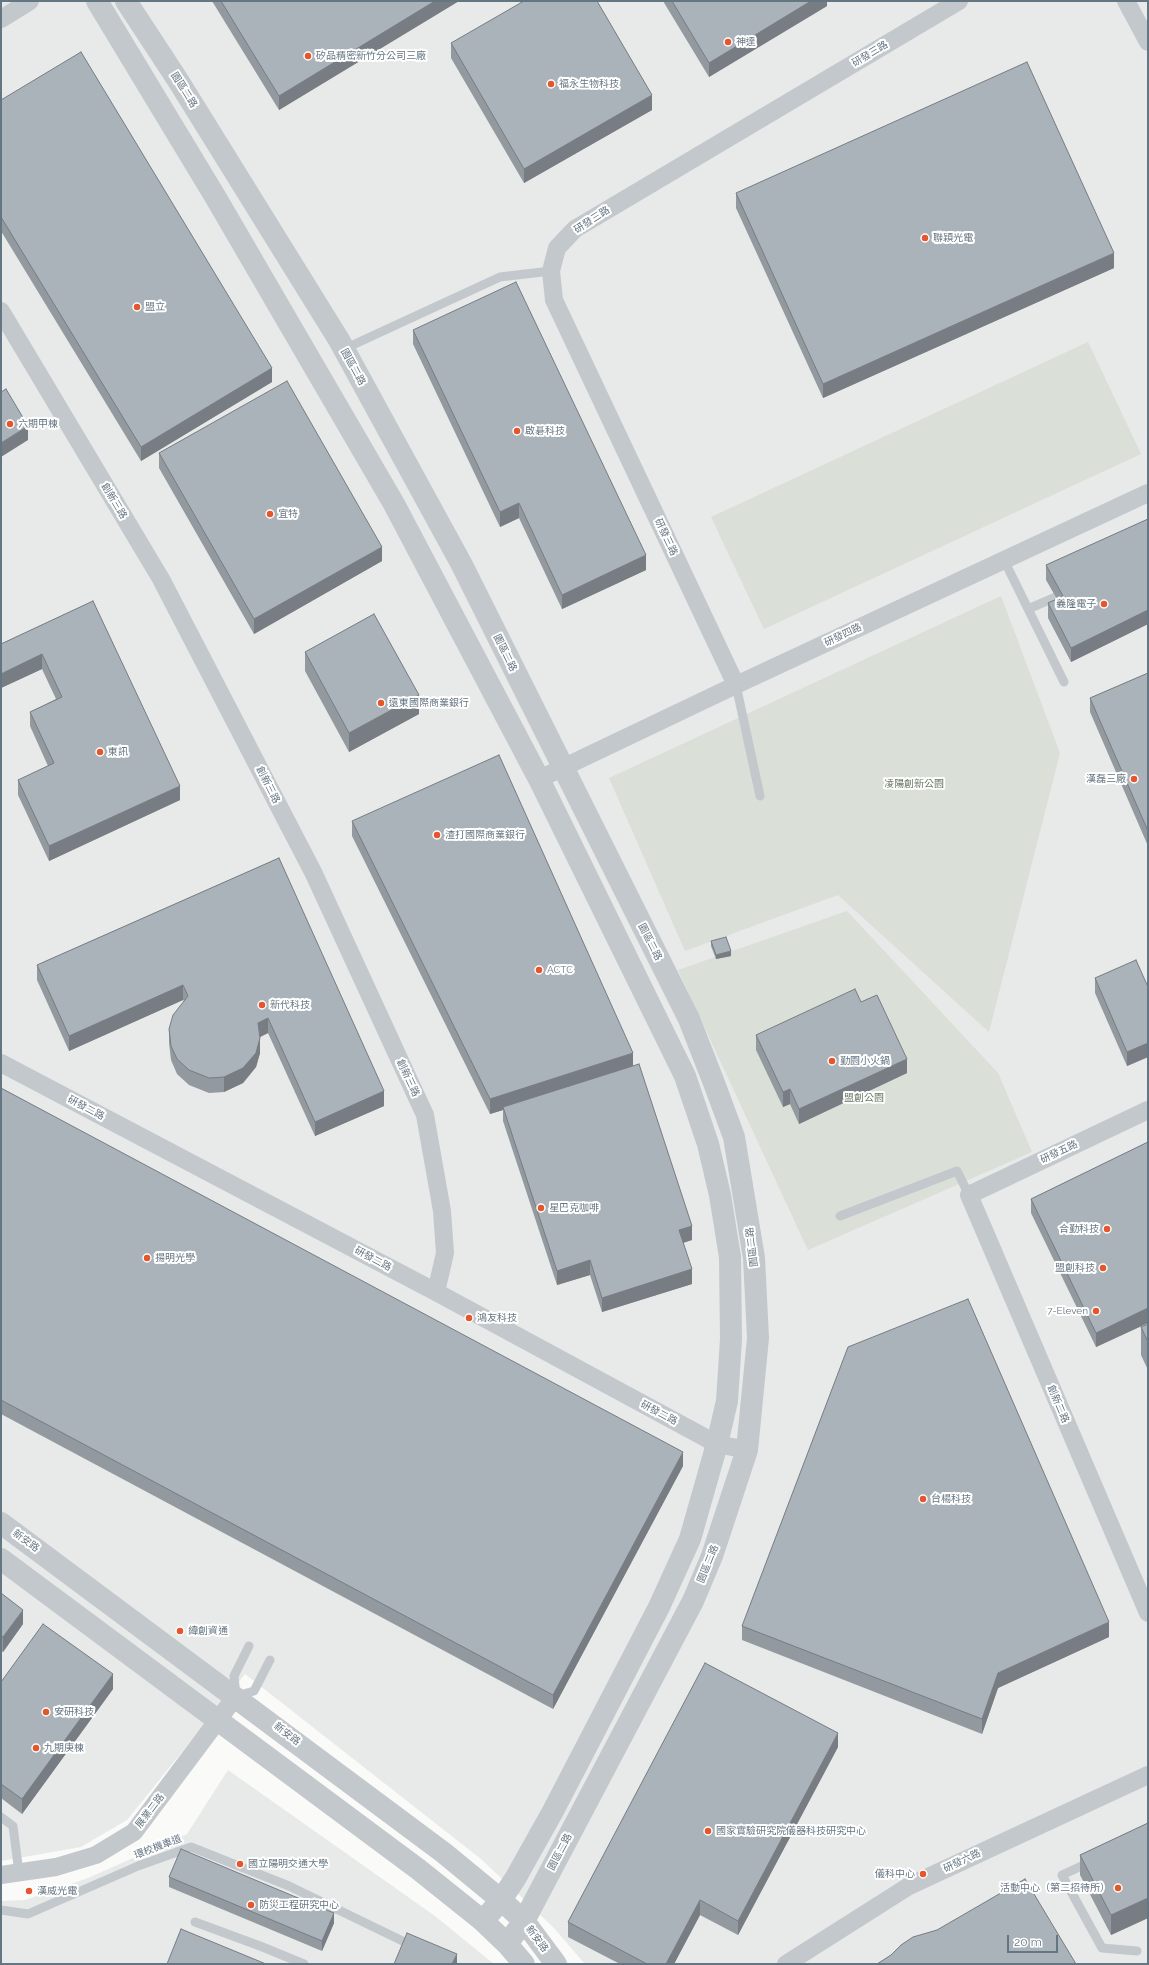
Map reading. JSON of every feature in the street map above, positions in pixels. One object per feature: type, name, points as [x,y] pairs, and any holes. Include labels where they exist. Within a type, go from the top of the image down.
[{"type":"street","points":[[1,19],[30,1]]},
{"type":"street","points":[[97,1],[216,198],[394,504],[539,779],[685,1076],[708,1144],[720,1195],[730,1257],[730,1354],[727,1401],[717,1444],[690,1539],[659,1607],[553,1811],[501,1900],[483,1921]]},
{"type":"street","name":"園區二路","points":[[126,1],[179,82],[343,349],[462,565],[562,768],[689,1019],[734,1137],[754,1258],[758,1330],[747,1450],[712,1556],[693,1601],[524,1921],[507,1944]]},
{"type":"street","name":"研發三路","points":[[736,685],[554,300],[551,271],[557,248],[575,229],[959,1]]},
{"type":"street","points":[[1126,1],[1148,42]]},
{"type":"street","name":"創新三路","points":[[1,311],[161,579],[314,874],[425,1115],[443,1225],[444,1253],[436,1292]]},
{"type":"street","name":"研發四路","points":[[539,779],[736,685],[1148,493]]},
{"type":"street","name":"研發二路","points":[[1,1064],[436,1292],[717,1444],[747,1450]]},
{"type":"street","name":"研發五路","points":[[969,1195],[1148,1110]]},
{"type":"street","name":"創新二路","points":[[969,1195],[1148,1613]]},
{"type":"street","name":"新安路","points":[[1,1523],[236,1696],[444,1853],[524,1921],[556,1964]]},
{"type":"street","points":[[1,1559],[418,1869],[483,1921],[507,1944],[524,1964]]},
{"type":"street","name":"展業二路","points":[[1,1875],[56,1867],[96,1856],[134,1832],[236,1696]]},
{"type":"street","name":"研發六路","points":[[786,1964],[909,1886],[1148,1775]]},
{"type":"lane","points":[[343,349],[500,277],[551,271]]},
{"type":"lane","points":[[1004,560],[1064,682]]},
{"type":"lane","points":[[1028,610],[1056,597]]},
{"type":"lane","points":[[736,685],[760,796]]},
{"type":"lane","points":[[840,1216],[957,1171],[969,1195]]},
{"type":"lane","points":[[249,1646],[234,1676],[236,1696],[254,1691],[270,1660]]},
{"type":"lane","points":[[1,1817],[13,1826],[19,1872]]},
{"type":"lane","name":"環校機車道","points":[[1,1910],[28,1914],[138,1866],[191,1847],[290,1886],[424,1951]]},
{"type":"lane","points":[[1098,1859],[1062,1875],[1102,1948],[1137,1951]]},
{"type":"lane","points":[[195,1922],[304,1964]]},
{"type":"shaded area","points":[[1,1],[1148,1],[1148,1964],[585,1964],[553,1927],[481,1859],[245,1674],[127,1820],[81,1847],[1,1861]]},
{"type":"shaded area","name":"國立陽明交通大學","points":[[228,1770],[435,1916],[494,1964],[1,1964],[1,1901],[25,1900],[88,1878],[187,1834]]},
{"type":"green space","points":[[1088,342],[1141,454],[764,629],[711,517]]},
{"type":"green space","name":"凌陽創新公園","points":[[1001,596],[1060,753],[989,1032],[838,895],[685,951],[609,778]]},
{"type":"green space","name":"盟創公園","points":[[847,911],[998,1073],[1032,1152],[808,1250],[678,970]]},
{"type":"building","name":"矽品精密新竹分公司三廠","points":[[221,1],[435,1],[279,96]]},
{"type":"building","name":"福永生物科技","points":[[524,1],[597,1],[652,95],[524,169],[451,43]]},
{"type":"building","name":"神達","points":[[672,1],[811,1],[709,63]]},
{"type":"building","name":"盟立","points":[[81,52],[272,368],[141,447],[1,217],[1,100]]},
{"type":"building","name":"聯穎光電","points":[[1027,62],[1114,253],[823,384],[736,193]]},
{"type":"building","name":"啟碁科技","points":[[516,282],[646,555],[562,595],[519,503],[500,512],[413,330]]},
{"type":"building","name":"宜特","points":[[287,381],[382,547],[254,619],[159,453]]},
{"type":"building","points":[[6,389],[28,426],[1,443],[1,392]]},
{"type":"building","name":"義隆電子","points":[[1148,519],[1148,610],[1071,648],[1048,603],[1063,596],[1046,565]]},
{"type":"building","name":"東訊","points":[[93,601],[180,786],[49,846],[18,780],[54,763],[30,712],[62,697],[42,654],[1,674],[1,644]]},
{"type":"building","points":[[374,614],[419,695],[349,733],[305,652]]},
{"type":"building","name":"漢磊三廠","points":[[1148,673],[1148,831],[1090,698]]},
{"type":"building","points":[[499,755],[633,1053],[490,1099],[352,821]]},
{"type":"building","name":"新代科技","points":[[279,858],[384,1091],[315,1122],[268,1018],[258,1023],[260,1038],[256,1053],[243,1068],[224,1077],[209,1078],[189,1070],[177,1059],[171,1046],[169,1029],[173,1015],[188,996],[183,985],[69,1036],[37,965]]},
{"type":"building","points":[[726,937],[731,951],[716,955],[711,941]]},
{"type":"building","points":[[1136,960],[1148,987],[1148,1043],[1127,1052],[1095,978]]},
{"type":"building","name":"勤園小火鍋","points":[[855,989],[861,1002],[877,995],[907,1059],[799,1109],[790,1089],[783,1092],[756,1035]]},
{"type":"building","points":[[639,1064],[692,1226],[679,1230],[692,1269],[602,1298],[590,1260],[557,1271],[503,1107]]},
{"type":"building","name":"揚明光學","points":[[1,1088],[683,1452],[553,1695],[1,1400]]},
{"type":"building","name":"盟創科技","points":[[1148,1142],[1148,1308],[1096,1333],[1031,1199]]},
{"type":"building","name":"台楊科技","points":[[968,1299],[1109,1622],[998,1673],[982,1719],[742,1626],[848,1347]]},
{"type":"building","points":[[1148,1324],[1148,1342],[1141,1327]]},
{"type":"building","points":[[1,1593],[23,1610],[3,1637],[1,1636]]},
{"type":"building","name":"九期庚棟","points":[[43,1624],[113,1674],[22,1799],[1,1784],[1,1682]]},
{"type":"building","name":"國家實驗研究院儀器科技研究中心","points":[[705,1663],[838,1733],[738,1921],[700,1900],[666,1964],[647,1964],[568,1922]]},
{"type":"building","name":"活動中心（第二招待所）","points":[[1148,1823],[1148,1898],[1111,1915],[1080,1855]]},
{"type":"building","name":"防災工程研究中心","points":[[181,1849],[334,1913],[322,1941],[169,1877]]},
{"type":"building","points":[[1025,1879],[1076,1964],[877,1964],[891,1955],[901,1945],[913,1937],[937,1930]]},
{"type":"building","points":[[181,1929],[266,1964],[167,1964]]},
{"type":"building","points":[[407,1933],[457,1954],[452,1964],[394,1964]]},
{"type":"place","name":"神達","points":[[728,42]]},
{"type":"place","name":"矽品精密新竹分公司三廠","points":[[308,56]]},
{"type":"place","name":"福永生物科技","points":[[551,84]]},
{"type":"place","name":"聯穎光電","points":[[925,238]]},
{"type":"place","name":"盟立","points":[[137,307]]},
{"type":"place","name":"六期甲棟","points":[[10,424]]},
{"type":"place","name":"啟碁科技","points":[[517,431]]},
{"type":"place","name":"宜特","points":[[270,514]]},
{"type":"place","name":"義隆電子","points":[[1104,604]]},
{"type":"place","name":"遠東國際商業銀行","points":[[381,703]]},
{"type":"place","name":"東訊","points":[[100,752]]},
{"type":"place","name":"漢磊三廠","points":[[1134,779]]},
{"type":"place","name":"渣打國際商業銀行","points":[[437,835]]},
{"type":"place","name":"ACTC","points":[[539,970]]},
{"type":"place","name":"新代科技","points":[[262,1005]]},
{"type":"place","name":"勤園小火鍋","points":[[832,1061]]},
{"type":"place","name":"星巴克咖啡","points":[[541,1208]]},
{"type":"place","name":"合勤科技","points":[[1107,1229]]},
{"type":"place","name":"揚明光學","points":[[147,1258]]},
{"type":"place","name":"盟創科技","points":[[1103,1268]]},
{"type":"place","name":"7-Eleven","points":[[1096,1311]]},
{"type":"place","name":"鴻友科技","points":[[469,1318]]},
{"type":"place","name":"台楊科技","points":[[923,1499]]},
{"type":"place","name":"緯創資通","points":[[180,1631]]},
{"type":"place","name":"安研科技","points":[[46,1712]]},
{"type":"place","name":"九期庚棟","points":[[36,1748]]},
{"type":"place","name":"國家實驗研究院儀器科技研究中心","points":[[708,1831]]},
{"type":"place","name":"國立陽明交通大學","points":[[240,1864]]},
{"type":"place","name":"儀科中心","points":[[923,1874]]},
{"type":"place","name":"活動中心（第二招待所）","points":[[1118,1888]]},
{"type":"place","name":"漢威光電","points":[[29,1891]]},
{"type":"place","name":"防災工程研究中心","points":[[251,1905]]}]
